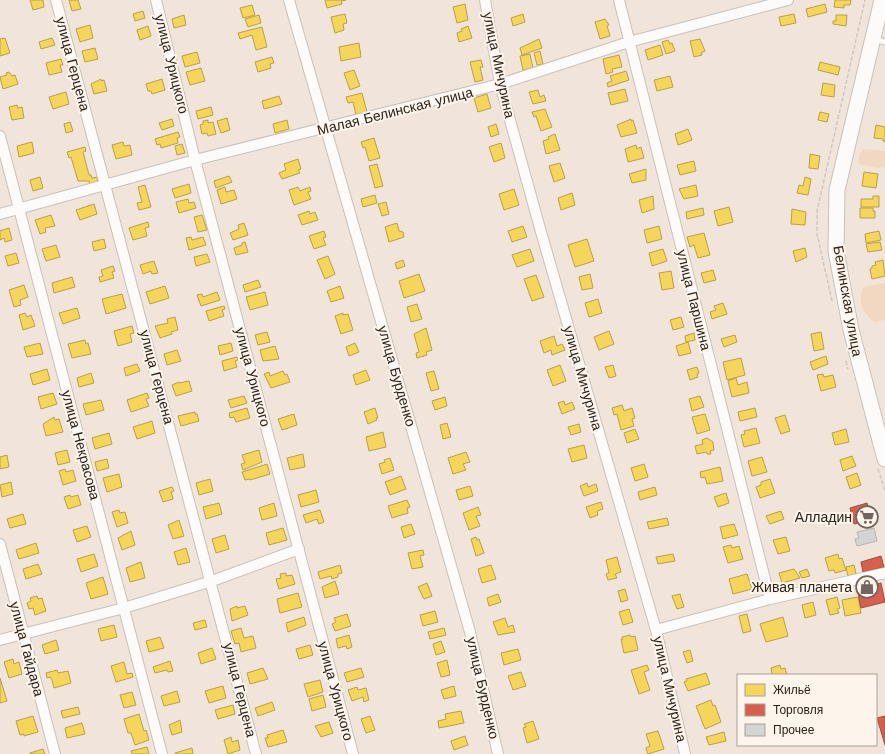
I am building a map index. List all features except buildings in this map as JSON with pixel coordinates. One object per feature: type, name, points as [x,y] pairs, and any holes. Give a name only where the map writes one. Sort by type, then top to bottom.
[{"type":"main road","name":"Белинская улица","points":[[882,0],[879,40],[837,190],[836,250],[851,330],[885,459]]},
{"type":"street","name":"улица Герцена","points":[[56,0],[212,581],[256,754]]},
{"type":"street","name":"улица Урицкого","points":[[156,0],[195,160],[353,754]]},
{"type":"street","name":"улица Бурденко","points":[[290,0],[470,632],[498,754]]},
{"type":"street","name":"улица Мичурина","points":[[485,0],[500,84],[541,232],[656,630],[685,754]]},
{"type":"street","name":"улица Паршина","points":[[619,0],[770,599]]},
{"type":"street","name":"Малая Белинская улица","points":[[0,214],[195,160],[326,129],[500,84],[629,42],[788,0]]},
{"type":"street","name":"улица Некрасова","points":[[0,136],[162,754]]},
{"type":"street","name":"улица Гайдара","points":[[0,544],[56,754]]},
{"type":"street","points":[[0,640],[124,608],[212,581],[299,549]]},
{"type":"street","points":[[656,630],[770,599],[885,573]]},
{"type":"shaded area","points":[[863,149],[885,151],[885,166],[878,168],[859,164],[859,155]]},
{"type":"shaded area","points":[[885,283],[885,320],[874,322],[862,307],[861,298],[863,287]]},
{"type":"place","name":"Алладин","points":[[867,517]]},
{"type":"place","name":"Живая планета","points":[[867,587]]}]
